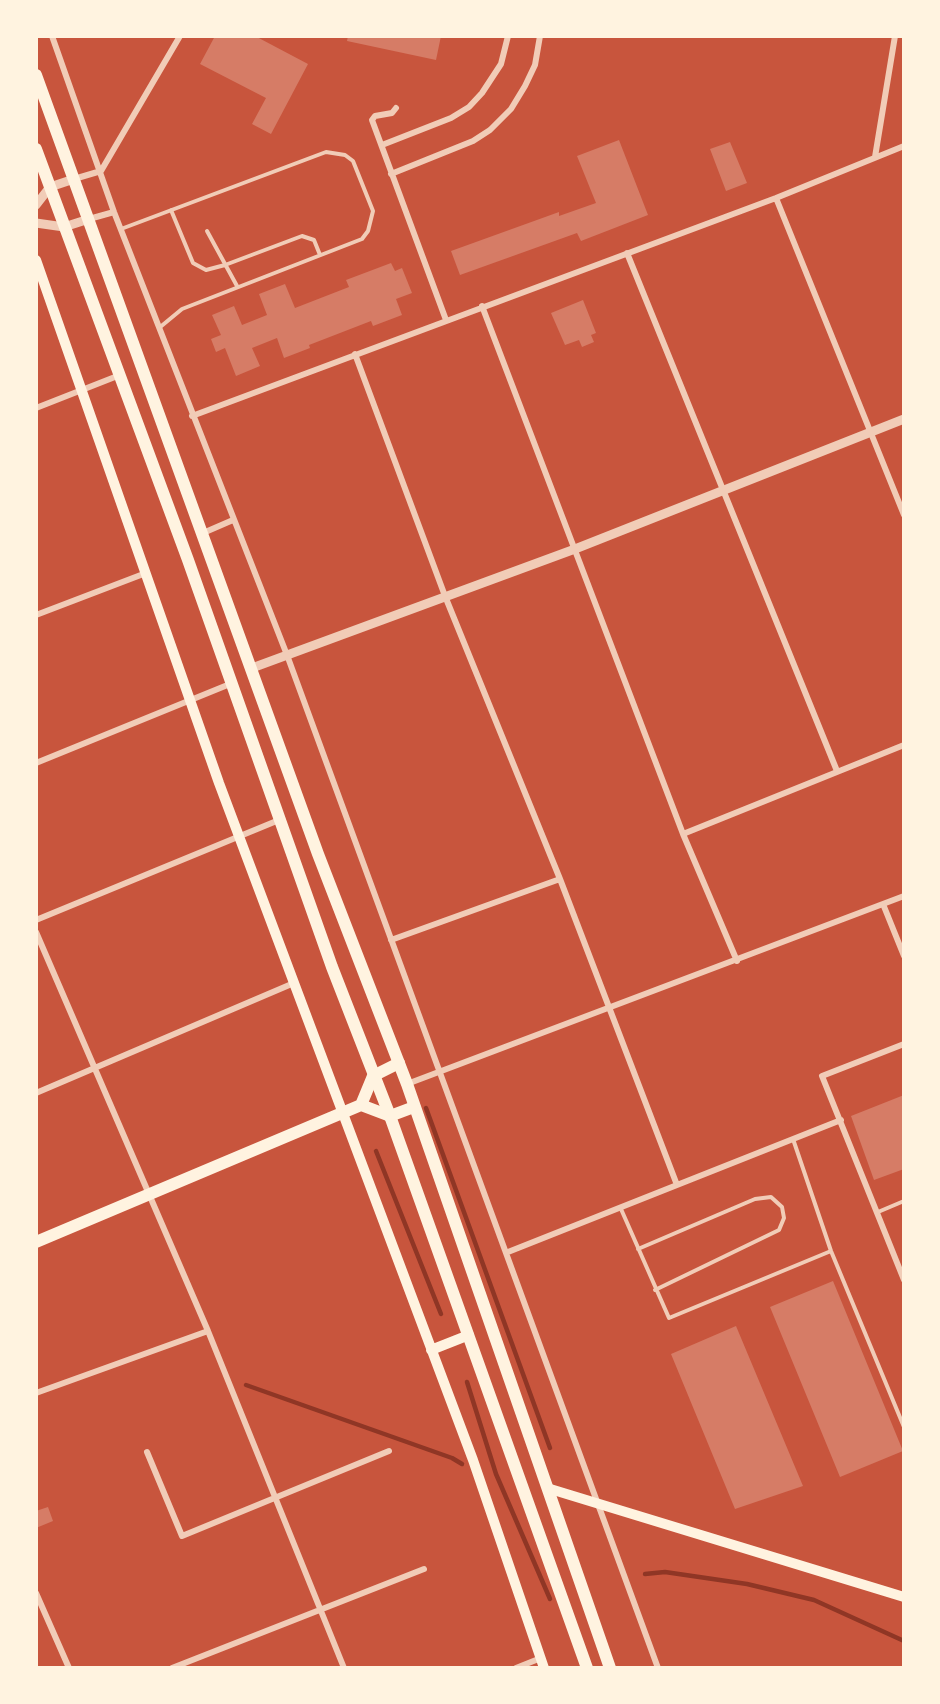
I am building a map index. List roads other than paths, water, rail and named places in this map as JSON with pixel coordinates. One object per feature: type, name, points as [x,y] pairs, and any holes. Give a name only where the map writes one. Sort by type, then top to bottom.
[{"type":"main road","points":[[36,75],[318,854],[399,1063],[610,1668]]},
{"type":"main road","points":[[36,149],[120,374],[279,820],[373,1076],[390,1116],[587,1668]]},
{"type":"main road","points":[[36,260],[238,835],[473,1460],[543,1663]]},
{"type":"main road","points":[[361,1105],[373,1076],[399,1063]]},
{"type":"main road","points":[[36,1242],[361,1105],[390,1116],[414,1107]]},
{"type":"main road","points":[[431,1350],[469,1335]]},
{"type":"main road","points":[[547,1488],[904,1597]]},
{"type":"street","points":[[52,36],[120,229],[287,655],[508,1252],[658,1668]]},
{"type":"street","points":[[36,205],[50,187],[100,171],[180,36]]},
{"type":"street","points":[[382,145],[451,118],[469,107],[482,93],[501,64],[508,36]]},
{"type":"street","points":[[391,174],[472,141],[490,130],[511,109],[525,86],[535,65],[540,36]]},
{"type":"street","points":[[875,157],[895,36]]},
{"type":"street","points":[[396,108],[392,113],[375,116],[372,120],[446,320]]},
{"type":"street","points":[[192,416],[776,198],[904,146]]},
{"type":"street","points":[[776,198],[904,515]]},
{"type":"street","points":[[36,223],[64,227],[114,212]]},
{"type":"street","points":[[627,253],[837,771]]},
{"type":"street","points":[[482,306],[683,834],[737,960]]},
{"type":"street","points":[[355,354],[445,596],[560,879],[677,1185]]},
{"type":"street","points":[[36,408],[120,374]]},
{"type":"street","points":[[252,668],[575,549],[904,419]]},
{"type":"street","points":[[203,532],[233,520]]},
{"type":"street","points":[[36,615],[146,573]]},
{"type":"street","points":[[36,763],[230,684]]},
{"type":"street","points":[[683,834],[904,745]]},
{"type":"street","points":[[36,920],[279,820]]},
{"type":"street","points":[[391,940],[560,879]]},
{"type":"street","points":[[406,1084],[904,896]]},
{"type":"street","points":[[883,904],[904,956]]},
{"type":"street","points":[[36,932],[208,1331],[344,1668]]},
{"type":"street","points":[[36,1093],[294,983]]},
{"type":"street","points":[[904,1044],[822,1076],[904,1280]]},
{"type":"street","points":[[508,1252],[841,1120]]},
{"type":"street","points":[[36,1393],[208,1331]]},
{"type":"street","points":[[147,1452],[182,1536],[389,1451]]},
{"type":"street","points":[[172,1668],[424,1569]]},
{"type":"street","points":[[36,1593],[69,1668]]},
{"type":"street","points":[[516,1668],[543,1663]]},
{"type":"lane","points":[[120,229],[326,152],[336,152],[353,161],[373,211],[362,239],[182,309],[159,329]]},
{"type":"lane","points":[[171,210],[193,263],[206,270],[225,266],[302,236],[314,240],[320,255]]},
{"type":"lane","points":[[207,231],[237,286]]},
{"type":"lane","points":[[793,1139],[831,1251],[904,1427]]},
{"type":"lane","points":[[638,1249],[755,1198],[771,1197],[782,1207],[784,1218],[779,1230],[655,1290]]},
{"type":"lane","points":[[878,1212],[904,1202]]},
{"type":"lane","points":[[621,1209],[666,1315],[671,1318],[831,1251]]},
{"type":"waterway","points":[[426,1108],[550,1448]]},
{"type":"waterway","points":[[376,1151],[441,1314]]},
{"type":"waterway","points":[[467,1382],[496,1474],[550,1599]]},
{"type":"waterway","points":[[246,1385],[452,1458],[462,1464]]},
{"type":"waterway","points":[[645,1574],[665,1572],[747,1584],[814,1600],[904,1641]]}]
